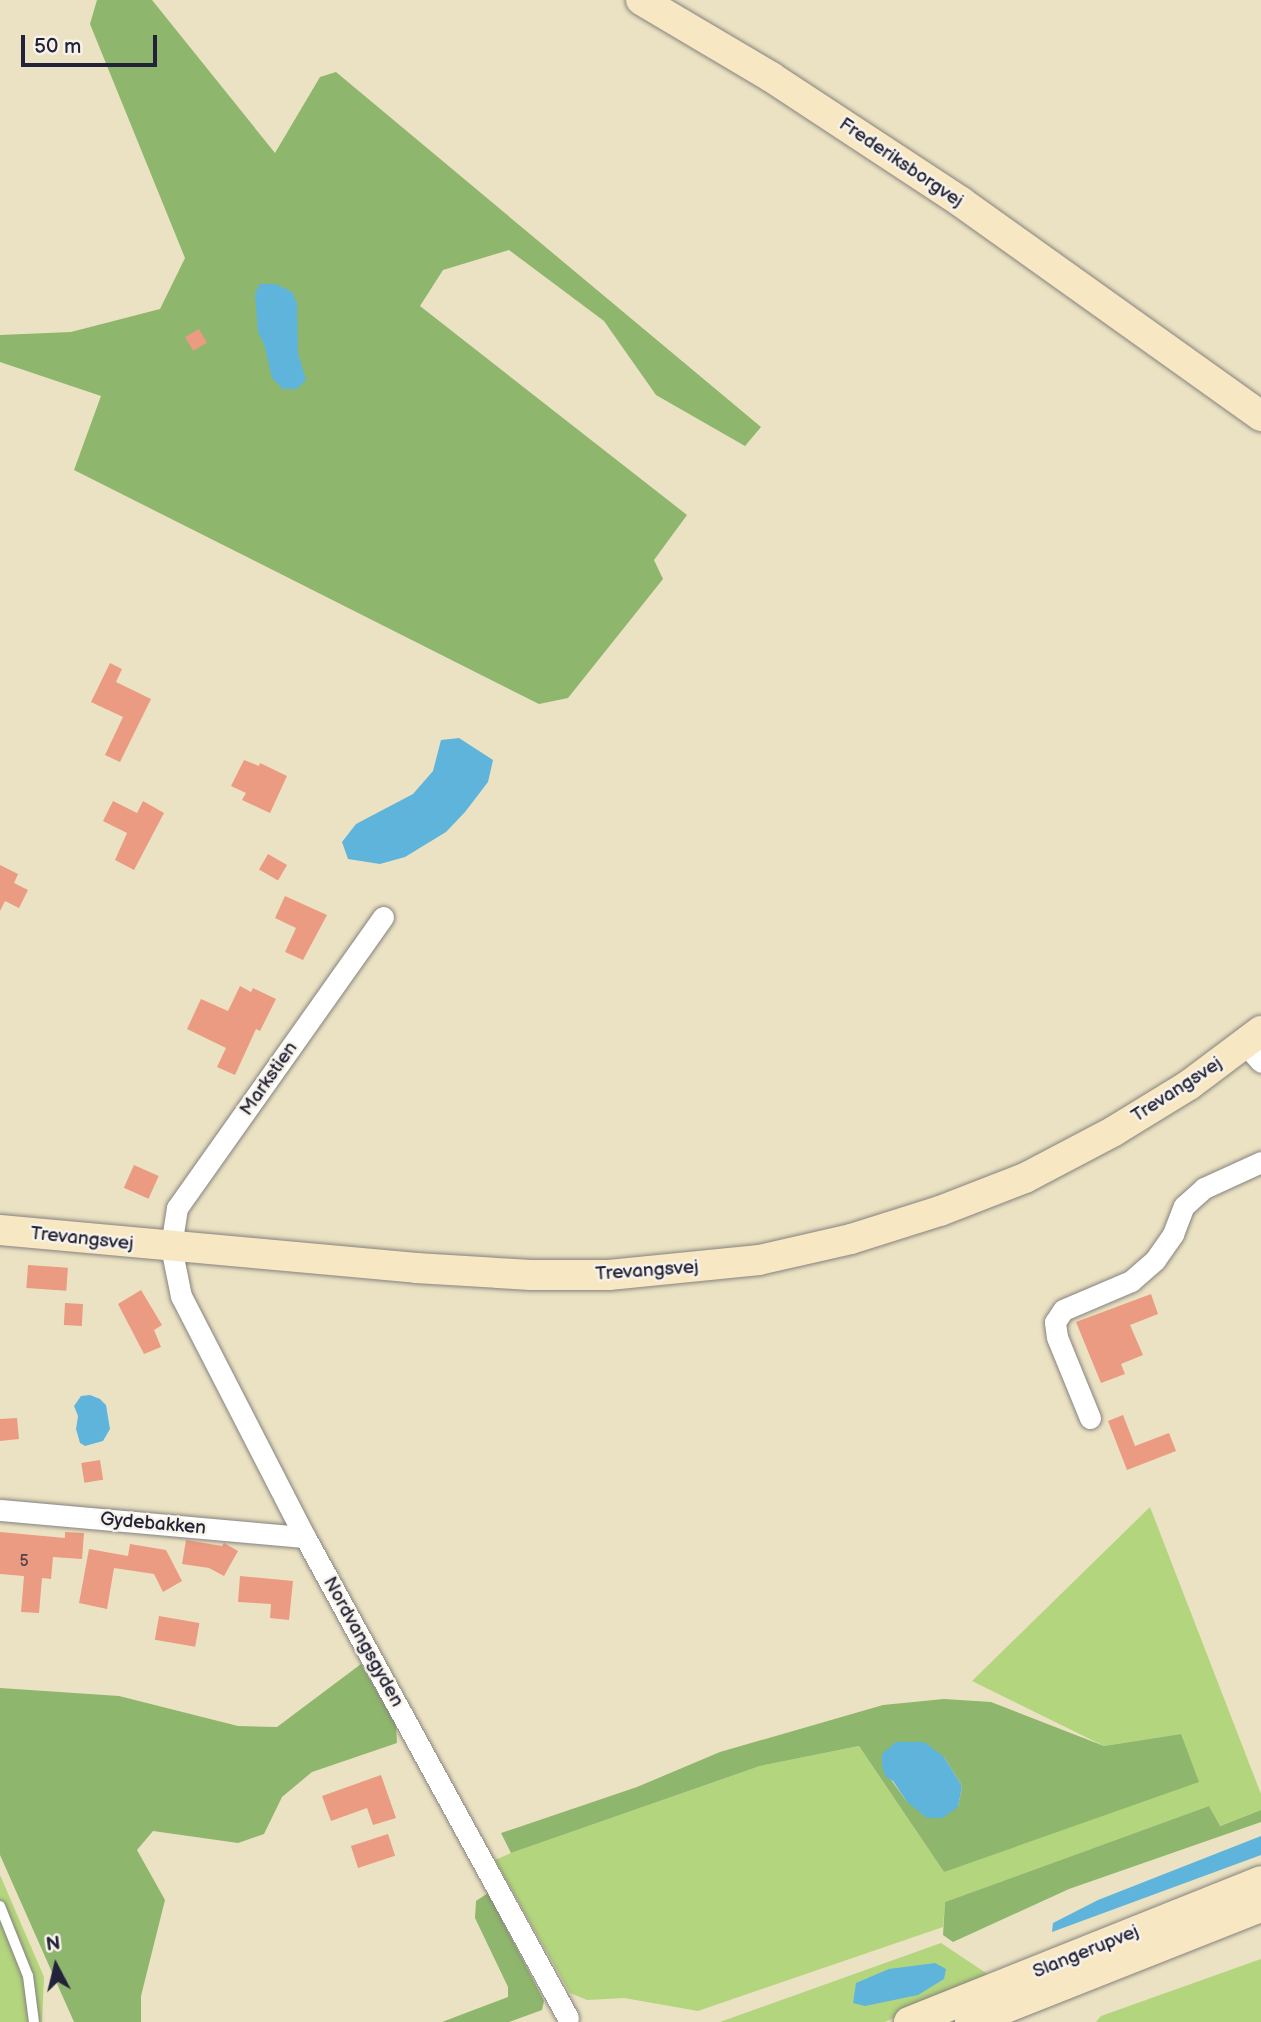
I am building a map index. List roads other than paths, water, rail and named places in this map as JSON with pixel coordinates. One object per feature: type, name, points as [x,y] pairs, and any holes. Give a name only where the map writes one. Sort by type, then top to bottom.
[{"type":"street","name":"Frederiksborgvej","points":[[641,0],[771,77],[961,202],[1261,416]]},
{"type":"street","name":"Frederiksborgvej","points":[[1153,340],[1261,432]]},
{"type":"street","name":"Markstien","points":[[171,1247],[177,1208],[383,917]]},
{"type":"street","name":"Trevangsvej","points":[[0,1230],[171,1247],[531,1275],[609,1275],[759,1260],[851,1239],[940,1211],[1025,1178],[1114,1131],[1256,1046]]},
{"type":"street","points":[[1090,1418],[1057,1337],[1055,1322],[1063,1310],[1131,1281],[1155,1260],[1173,1234],[1184,1206],[1204,1188],[1261,1162]]},
{"type":"street","name":"Nordvangsgyden","points":[[171,1247],[181,1296],[562,2020]]},
{"type":"street","name":"Gydebakken","points":[[0,1510],[306,1537]]},
{"type":"street","name":"Slangerupvej","points":[[909,2022],[1261,1881]]},
{"type":"street","name":"Slangerupvej","points":[[970,2022],[1261,1908]]},
{"type":"lane","points":[[0,1906],[28,1976],[29,2020]]},
{"type":"water","points":[[260,284],[276,284],[292,292],[297,303],[298,353],[306,380],[297,389],[283,389],[272,378],[264,344],[258,332],[255,294]]},
{"type":"water","points":[[459,738],[493,760],[488,782],[465,812],[446,832],[405,857],[380,864],[348,859],[342,842],[356,824],[413,794],[433,771],[441,740]]},
{"type":"water","points":[[90,1395],[106,1405],[110,1429],[103,1441],[85,1446],[80,1443],[76,1429],[78,1416],[74,1406],[81,1396]]},
{"type":"water","points":[[896,1742],[924,1742],[944,1757],[962,1786],[958,1807],[942,1818],[927,1818],[907,1802],[893,1781],[886,1777],[882,1767],[882,1754]]},
{"type":"water","points":[[1261,1836],[1261,1855],[1052,1932],[1053,1923],[1098,1900]]},
{"type":"water","points":[[935,1963],[946,1969],[944,1979],[918,1995],[865,2006],[853,2003],[856,1983],[889,1969]]}]
